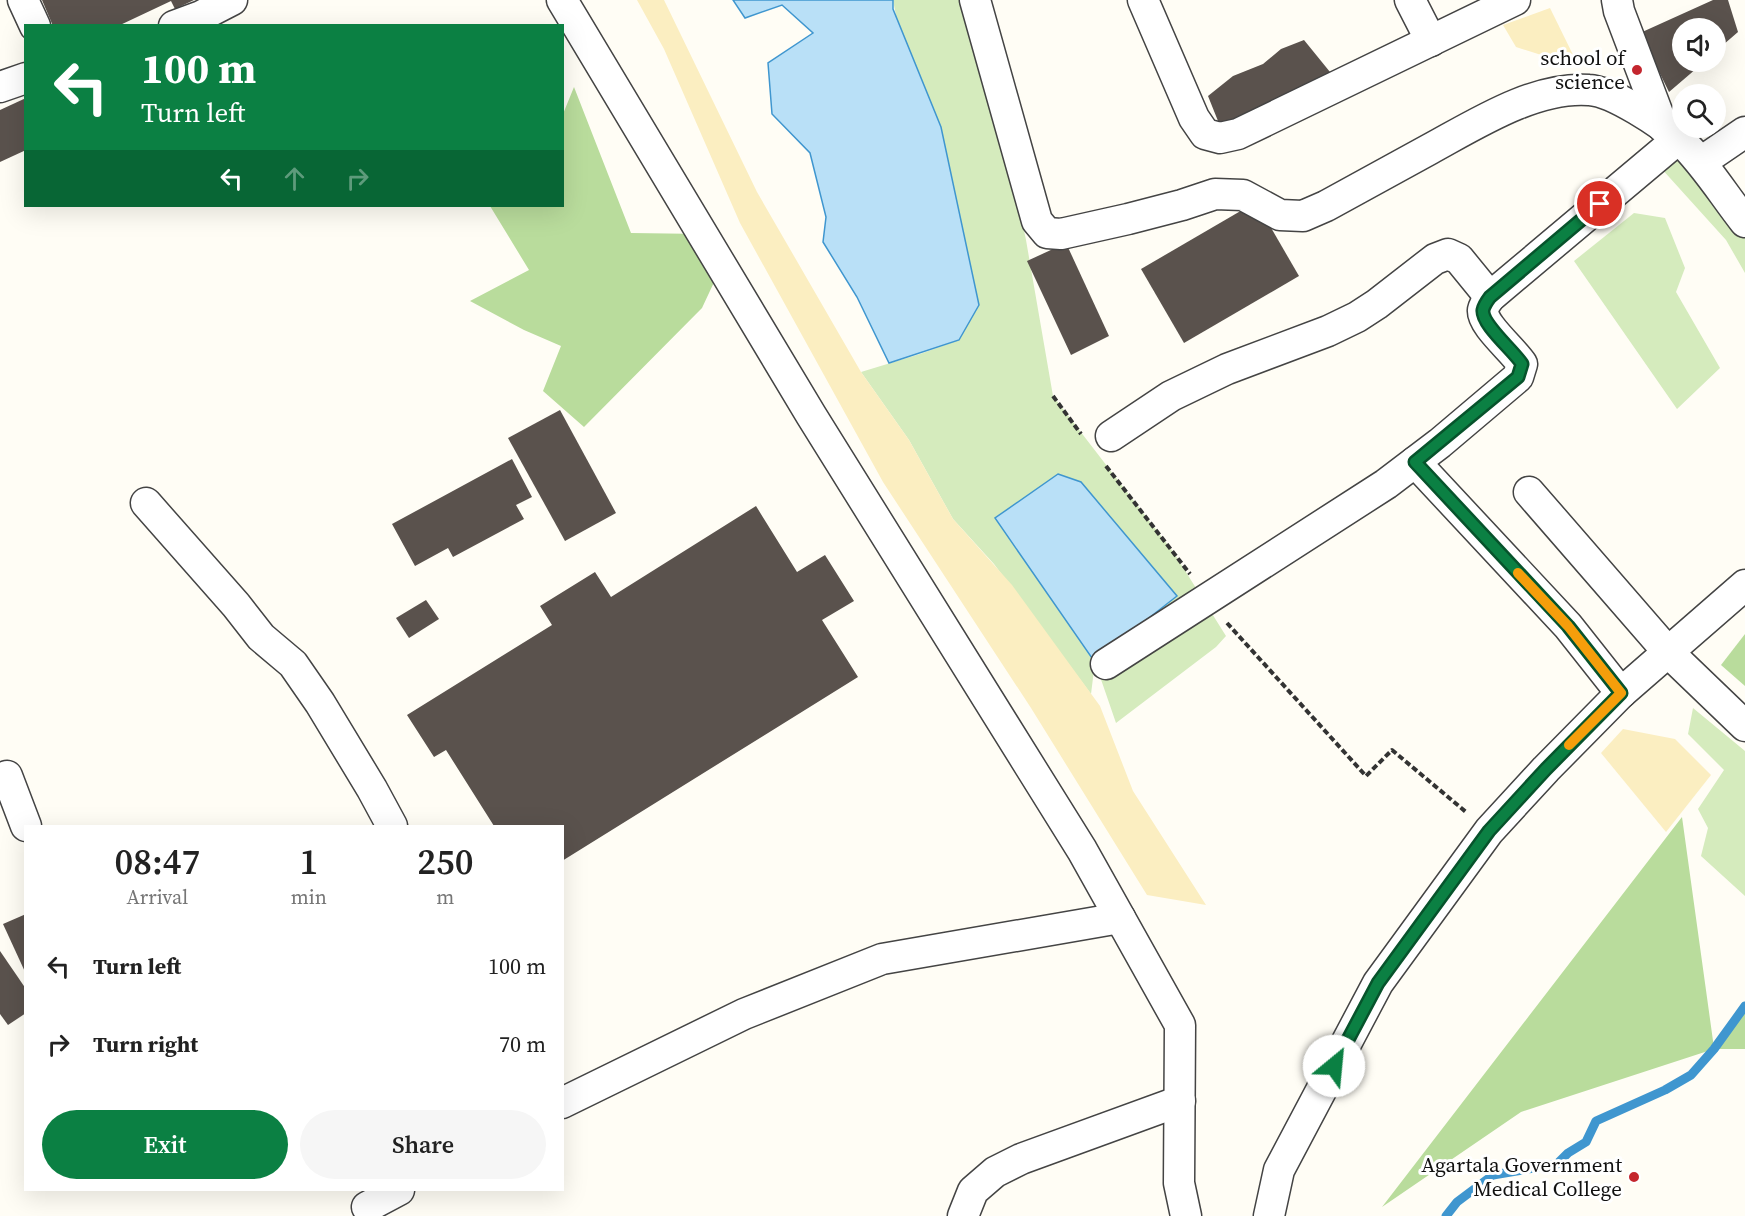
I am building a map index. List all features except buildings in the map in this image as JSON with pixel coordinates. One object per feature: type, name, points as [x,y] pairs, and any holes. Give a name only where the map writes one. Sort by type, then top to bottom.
[{"type":"street","points":[[23,0],[34,24]]},
{"type":"street","points":[[179,24],[232,0]]},
{"type":"street","points":[[562,0],[811,415],[1082,850],[1180,1025],[1179,1183],[1186,1216]]},
{"type":"street","points":[[975,0],[1037,222],[1047,233],[1061,234],[1128,219],[1215,194],[1243,195],[1281,215],[1303,216],[1326,206],[1500,111],[1548,94],[1571,90],[1592,90],[1631,105],[1671,133],[1701,162],[1745,222]]},
{"type":"street","points":[[1143,0],[1194,118],[1205,135],[1220,138],[1238,134],[1515,0]]},
{"type":"street","points":[[1410,0],[1431,40]]},
{"type":"street","points":[[1612,4],[1671,133]]},
{"type":"street","points":[[0,87],[24,79]]},
{"type":"street","points":[[1701,162],[1745,132]]},
{"type":"street","points":[[1106,664],[1386,484],[1518,377],[1522,364],[1516,354],[1483,318],[1483,308],[1490,297],[1671,133]]},
{"type":"street","points":[[1100,445],[1171,396],[1251,358],[1328,331],[1358,317],[1442,256],[1448,254],[1459,259],[1490,297]]},
{"type":"street","points":[[1415,462],[1568,626],[1621,693]]},
{"type":"street","points":[[1529,492],[1668,652],[1745,726]]},
{"type":"street","points":[[146,503],[236,604],[261,637],[293,664],[320,703],[391,825]]},
{"type":"street","points":[[1269,1216],[1279,1170],[1378,983],[1489,831],[1621,693],[1745,585]]},
{"type":"street","points":[[7,776],[26,825]]},
{"type":"street","points":[[564,1102],[744,1014],[882,959],[1120,918]]},
{"type":"street","points":[[963,1216],[973,1191],[995,1172],[1021,1159],[1180,1101]]},
{"type":"street","points":[[367,1207],[397,1191]]},
{"type":"path","points":[[1053,396],[1100,445],[1208,598],[1237,635],[1366,776],[1392,750],[1489,831]]},
{"type":"green space","points":[[893,0],[962,0],[994,87],[1026,240],[1053,396],[1174,553],[1226,636],[1216,647],[1116,723],[1095,662],[1091,694],[994,564],[953,519],[909,440],[861,372],[959,340]],"holes":[[[1058,474],[1094,660],[1045,589]]]},
{"type":"green space","points":[[574,87],[631,233],[704,234],[716,278],[702,308],[584,427],[543,391],[561,346],[524,330],[470,301],[529,270],[491,207],[564,207],[564,112]]},
{"type":"green space","points":[[1667,145],[1745,234],[1745,273],[1726,240],[1651,157]]},
{"type":"green space","points":[[1634,213],[1665,218],[1685,268],[1676,292],[1720,368],[1677,409],[1574,261]]},
{"type":"green space","points":[[1745,634],[1745,686],[1721,665]]},
{"type":"green space","points":[[1693,708],[1745,751],[1745,896],[1701,856],[1708,828],[1698,809],[1724,770],[1688,734]]},
{"type":"green space","points":[[1682,817],[1714,1048],[1745,1008],[1745,1049],[1714,1049],[1521,1112],[1382,1207]]},
{"type":"sand","points":[[637,0],[664,0],[757,192],[861,372],[909,440],[953,519],[1012,585],[1100,706],[1133,791],[1206,905],[1147,895],[1031,708],[883,482],[740,223],[664,49]]},
{"type":"sand","points":[[1550,8],[1579,67],[1516,47],[1503,25]]},
{"type":"sand","points":[[1623,729],[1675,739],[1711,775],[1666,832],[1601,753]]},
{"type":"water","points":[[733,0],[893,0],[893,9],[941,127],[979,305],[959,340],[889,363],[857,297],[823,242],[826,217],[810,153],[772,114],[768,63],[813,33],[782,5],[745,18]]},
{"type":"water","points":[[1058,474],[1081,482],[1177,596],[1094,661],[995,518]]},
{"type":"waterway","points":[[1446,1216],[1457,1202],[1493,1175],[1557,1164],[1568,1153],[1586,1142],[1596,1121],[1665,1090],[1691,1075],[1714,1049],[1745,1006]]},
{"type":"slow traffic","points":[[1518,573],[1568,626],[1621,693],[1569,745]]},
{"type":"place","name":"school of science","points":[[1637,70]]},
{"type":"place","name":"Agartala Government Medical College","points":[[1634,1177]]},
{"type":"route","points":[[1334,1066],[1378,983],[1489,831],[1621,693],[1568,626],[1415,462],[1518,377],[1522,364],[1516,354],[1483,318],[1483,308],[1490,297],[1600,204]]}]
